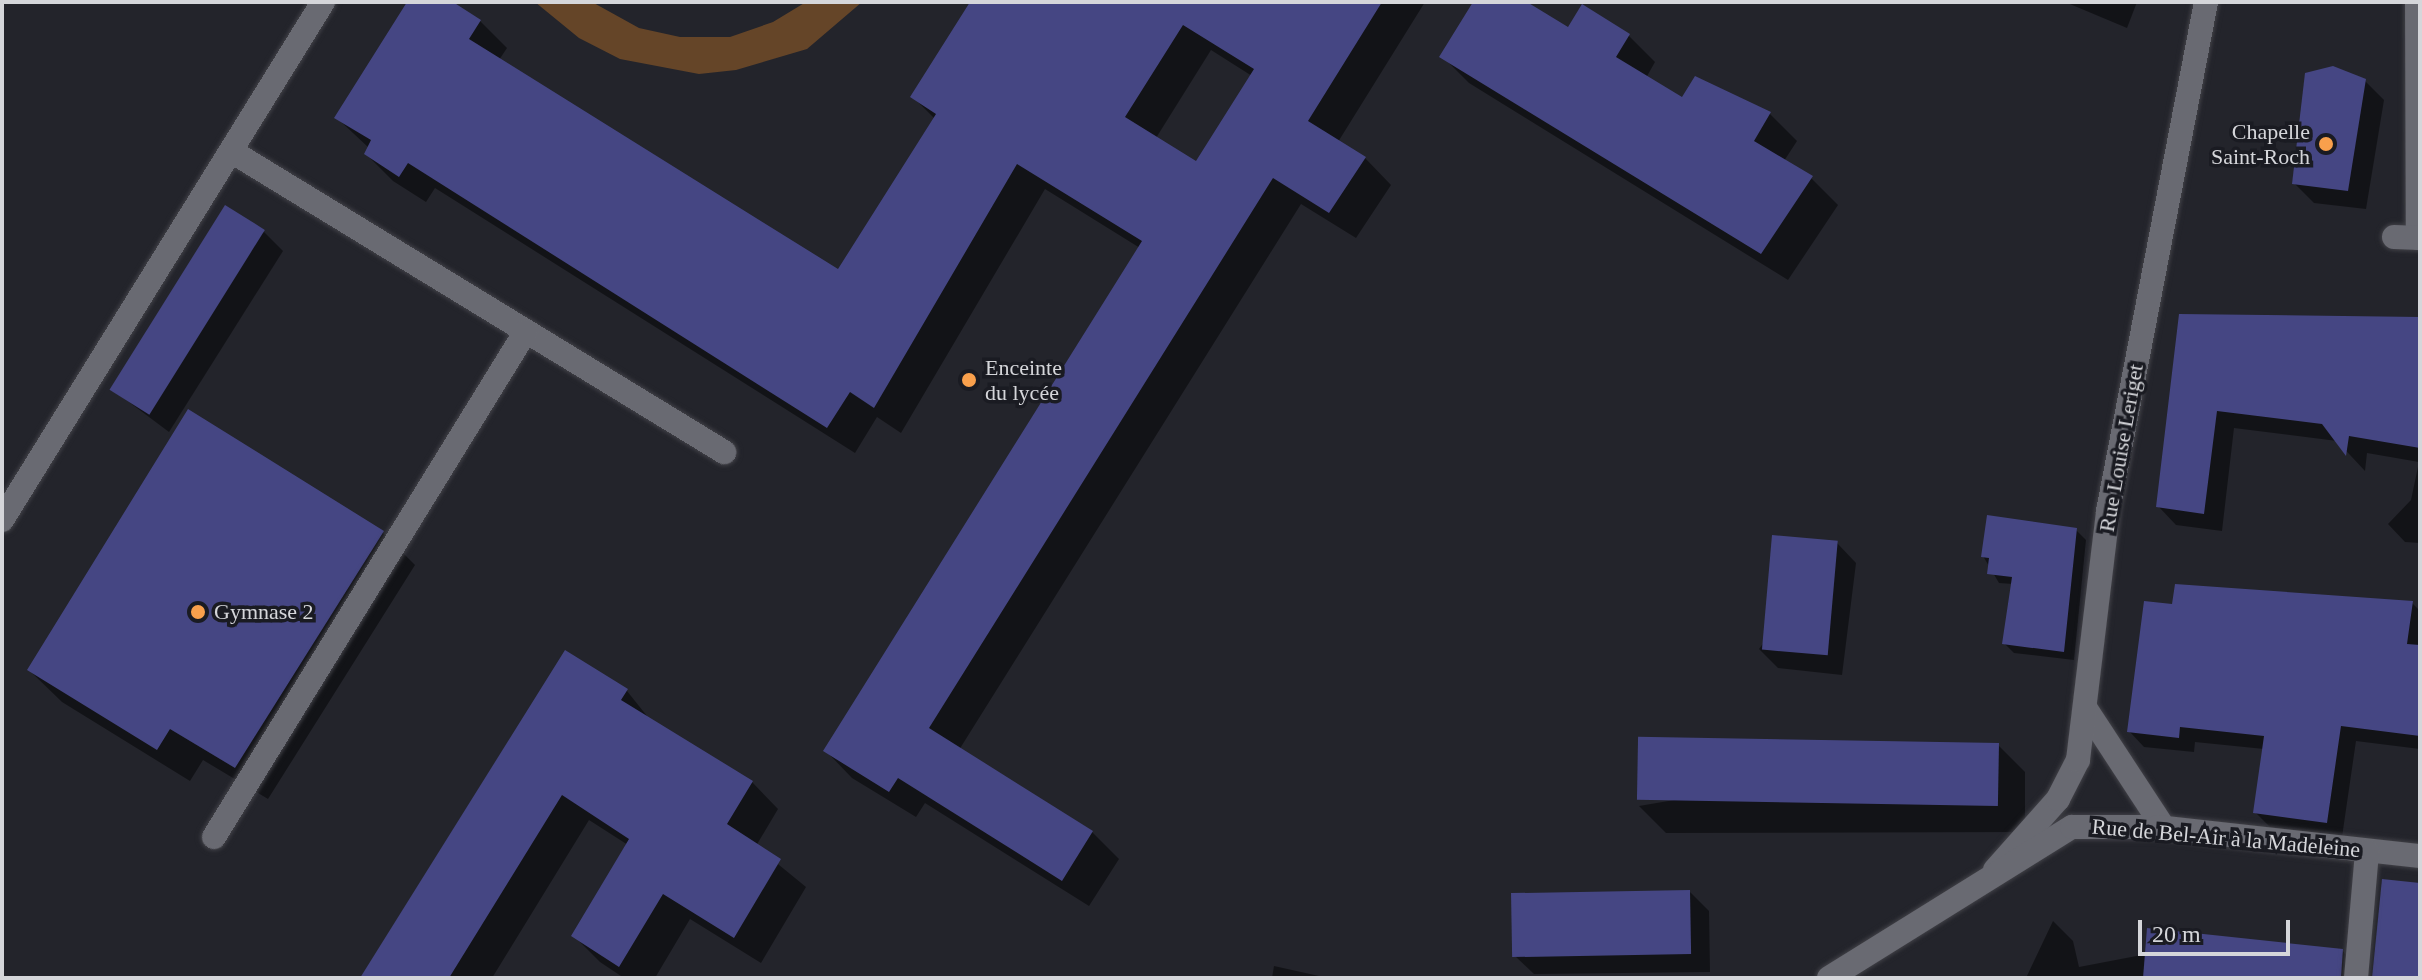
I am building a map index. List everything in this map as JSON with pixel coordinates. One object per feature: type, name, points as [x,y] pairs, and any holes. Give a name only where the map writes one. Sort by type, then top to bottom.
[{"type":"street","points":[[2,520],[323,2]]},
{"type":"street","name":"Rue Louise Leriget","points":[[1995,870],[2058,799],[2078,760],[2108,511],[2206,2]]},
{"type":"street","points":[[2411,237],[2417,2]]},
{"type":"street","points":[[231,151],[724,452]]},
{"type":"street","points":[[214,837],[526,331]]},
{"type":"street","points":[[2086,709],[2164,828]]},
{"type":"street","name":"Rue de Bel-Air à la Madeleine","points":[[1995,870],[2072,827],[2164,828],[2420,856]]},
{"type":"street","points":[[2356,978],[2367,851]]},
{"type":"street","points":[[1829,978],[1853,967],[1995,870]]},
{"type":"shaded area","points":[[535,2],[592,2],[639,28],[680,37],[730,37],[773,22],[806,2],[862,2],[807,49],[736,70],[699,74],[620,59],[579,38]]},
{"type":"building","points":[[407,2],[453,2],[481,20],[469,39],[838,269],[936,114],[910,97],[970,2],[1382,2],[1308,121],[1366,157],[1329,213],[1273,178],[929,728],[1093,831],[1062,881],[898,778],[889,792],[823,751],[1142,241],[1017,164],[874,408],[850,392],[827,428],[408,163],[399,177],[364,154],[371,140],[334,118]],"holes":[[[1183,25],[1254,69],[1196,161],[1125,117]]]},
{"type":"building","points":[[1473,2],[1527,2],[1568,27],[1582,4],[1630,34],[1616,57],[1682,97],[1695,76],[1771,112],[1754,141],[1813,176],[1761,254],[1439,57]]},
{"type":"building","name":"Chapelle Saint-Roch","points":[[2333,66],[2366,79],[2348,191],[2292,184],[2305,73]]},
{"type":"building","points":[[225,205],[265,230],[149,415],[109,390]]},
{"type":"building","points":[[2179,314],[2420,317],[2420,448],[2349,436],[2346,456],[2322,424],[2217,411],[2204,514],[2156,507]]},
{"type":"building","name":"Gymnase 2","points":[[188,409],[384,531],[235,768],[170,729],[157,750],[27,670]]},
{"type":"building","points":[[1987,515],[2077,528],[2064,652],[2002,644],[2012,577],[1987,574],[1989,558],[1981,557]]},
{"type":"building","points":[[1772,535],[1838,541],[1828,655],[1762,650]]},
{"type":"building","points":[[2175,584],[2413,601],[2407,644],[2420,645],[2420,736],[2341,726],[2327,823],[2253,813],[2264,736],[2180,727],[2179,738],[2127,732],[2144,601],[2172,604]]},
{"type":"building","points":[[565,650],[628,689],[621,700],[753,781],[727,824],[781,859],[734,938],[663,894],[619,967],[571,936],[629,839],[562,795],[449,978],[360,978]]},
{"type":"building","points":[[1638,737],[1999,743],[1998,806],[1637,800]]},
{"type":"building","points":[[2382,879],[2420,883],[2420,978],[2372,978]]},
{"type":"building","points":[[1690,890],[1691,954],[1512,957],[1511,893]]},
{"type":"building","points":[[2147,928],[2343,949],[2341,978],[2143,978]]},
{"type":"place","name":"Chapelle Saint-Roch","points":[[2326,144]]},
{"type":"place","name":"Enceinte du lycée","points":[[969,380]]},
{"type":"place","name":"Gymnase 2","points":[[198,612]]}]
